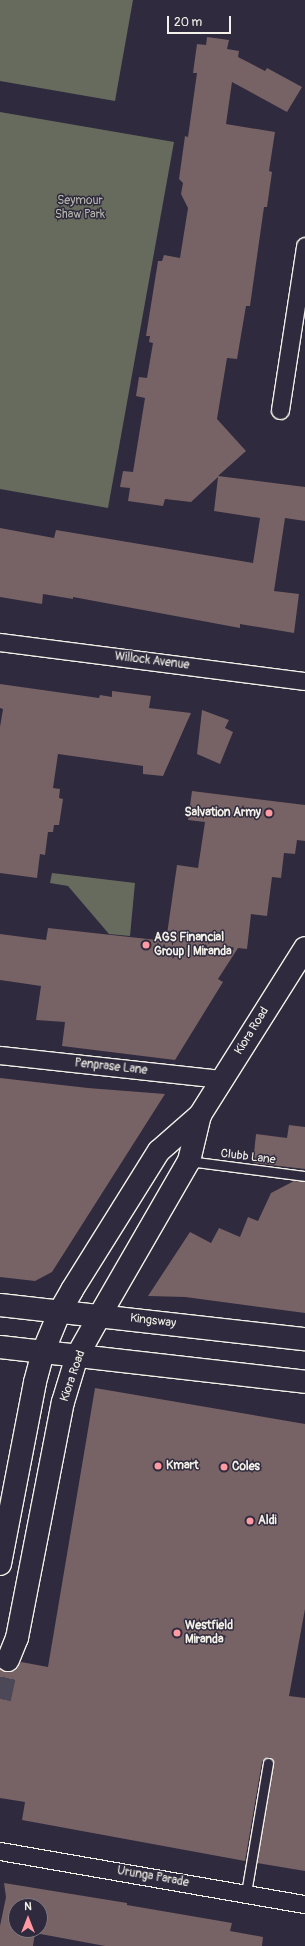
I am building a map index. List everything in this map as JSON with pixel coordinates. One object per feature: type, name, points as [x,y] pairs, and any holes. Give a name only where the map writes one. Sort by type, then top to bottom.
[{"type":"main road","name":"Kiora Road","points":[[1,1552],[42,1352],[60,1311],[159,1151],[200,1115],[305,948]]},
{"type":"main road","name":"Kiora Road","points":[[8,1660],[17,1638],[63,1402],[77,1356],[189,1161],[200,1115]]},
{"type":"main road","name":"Kingsway","points":[[0,1304],[305,1339]]},
{"type":"main road","points":[[0,1347],[305,1382]]},
{"type":"street","points":[[280,410],[305,246]]},
{"type":"street","name":"Willock Avenue","points":[[0,642],[305,681]]},
{"type":"street","name":"Penprase Lane","points":[[0,1055],[222,1079]]},
{"type":"street","name":"Urunga Parade","points":[[0,1851],[305,1904]]},
{"type":"lane","name":"Clubb Lane","points":[[189,1161],[305,1176]]},
{"type":"lane","points":[[246,1893],[268,1762]]},
{"type":"green space","points":[[0,0],[133,0],[115,101],[0,81]]},
{"type":"green space","name":"Seymour Shaw Park","points":[[0,112],[174,142],[108,508],[0,489]]},
{"type":"green space","points":[[52,873],[135,883],[130,936],[109,934],[68,886],[50,883]]},
{"type":"building","points":[[207,37],[229,40],[227,49],[239,51],[238,57],[265,71],[267,68],[302,87],[287,112],[232,82],[226,124],[275,132],[269,171],[272,172],[267,207],[264,207],[250,306],[246,306],[237,359],[227,358],[217,419],[246,451],[218,476],[305,487],[305,521],[285,518],[274,591],[299,594],[294,633],[240,624],[240,628],[73,597],[73,599],[43,594],[42,604],[0,597],[0,528],[54,538],[56,530],[253,563],[260,518],[214,511],[218,477],[191,502],[165,499],[163,506],[128,501],[130,488],[120,487],[123,471],[133,472],[145,398],[136,396],[139,377],[147,378],[153,343],[149,342],[150,336],[146,336],[158,261],[162,261],[164,255],[180,258],[188,208],[181,194],[183,183],[179,179],[185,136],[188,137],[197,73],[193,73],[197,44],[206,45]]},
{"type":"building","points":[[0,684],[99,698],[100,695],[112,697],[112,691],[151,696],[149,708],[191,713],[163,776],[143,774],[143,766],[58,754],[53,788],[60,789],[59,798],[63,799],[59,825],[54,825],[53,832],[48,832],[45,855],[40,854],[37,878],[0,873],[0,727],[3,709],[0,708]]},
{"type":"building","points":[[202,710],[229,720],[225,728],[233,732],[220,764],[197,754]]},
{"type":"building","name":"AGS Financial Group | Miranda","points":[[192,791],[305,805],[305,841],[297,840],[295,854],[284,853],[281,878],[272,877],[267,916],[251,914],[247,949],[238,948],[218,979],[223,982],[175,1060],[62,1046],[65,1022],[36,1020],[41,986],[0,980],[0,934],[46,940],[48,928],[166,941],[177,865],[198,868],[205,822],[188,820]]},
{"type":"building","points":[[0,1078],[88,1088],[165,1094],[52,1272],[35,1281],[0,1277]]},
{"type":"building","points":[[289,1125],[305,1127],[305,1169],[253,1163],[256,1134],[287,1138]]},
{"type":"building","points":[[294,1181],[305,1182],[305,1313],[185,1297],[148,1296],[190,1232],[211,1243],[219,1228],[240,1237],[248,1217],[258,1221],[271,1193]]},
{"type":"building","name":"Westfield Miranda","points":[[95,1388],[305,1424],[305,1609],[289,1696],[305,1698],[305,1871],[257,1863],[274,1764],[269,1757],[262,1762],[245,1861],[22,1820],[25,1802],[0,1798],[0,1669],[10,1672],[16,1670],[21,1662],[48,1667]]},
{"type":"building","points":[[4,1883],[127,1903],[127,1905],[232,1923],[230,1931],[263,1937],[262,1946],[105,1946],[48,1935],[48,1898],[8,1898],[8,1938],[34,1938],[33,1946],[0,1946],[0,1926],[6,1897]]},
{"type":"tunnel","points":[[0,1699],[8,1660]]},
{"type":"place","name":"Salvation Army","points":[[269,813]]},
{"type":"place","name":"AGS Financial Group | Miranda","points":[[146,945]]},
{"type":"place","name":"Kmart","points":[[158,1466]]},
{"type":"place","name":"Coles","points":[[224,1467]]},
{"type":"place","name":"Aldi","points":[[250,1521]]},
{"type":"place","name":"Westfield Miranda","points":[[177,1633]]}]
